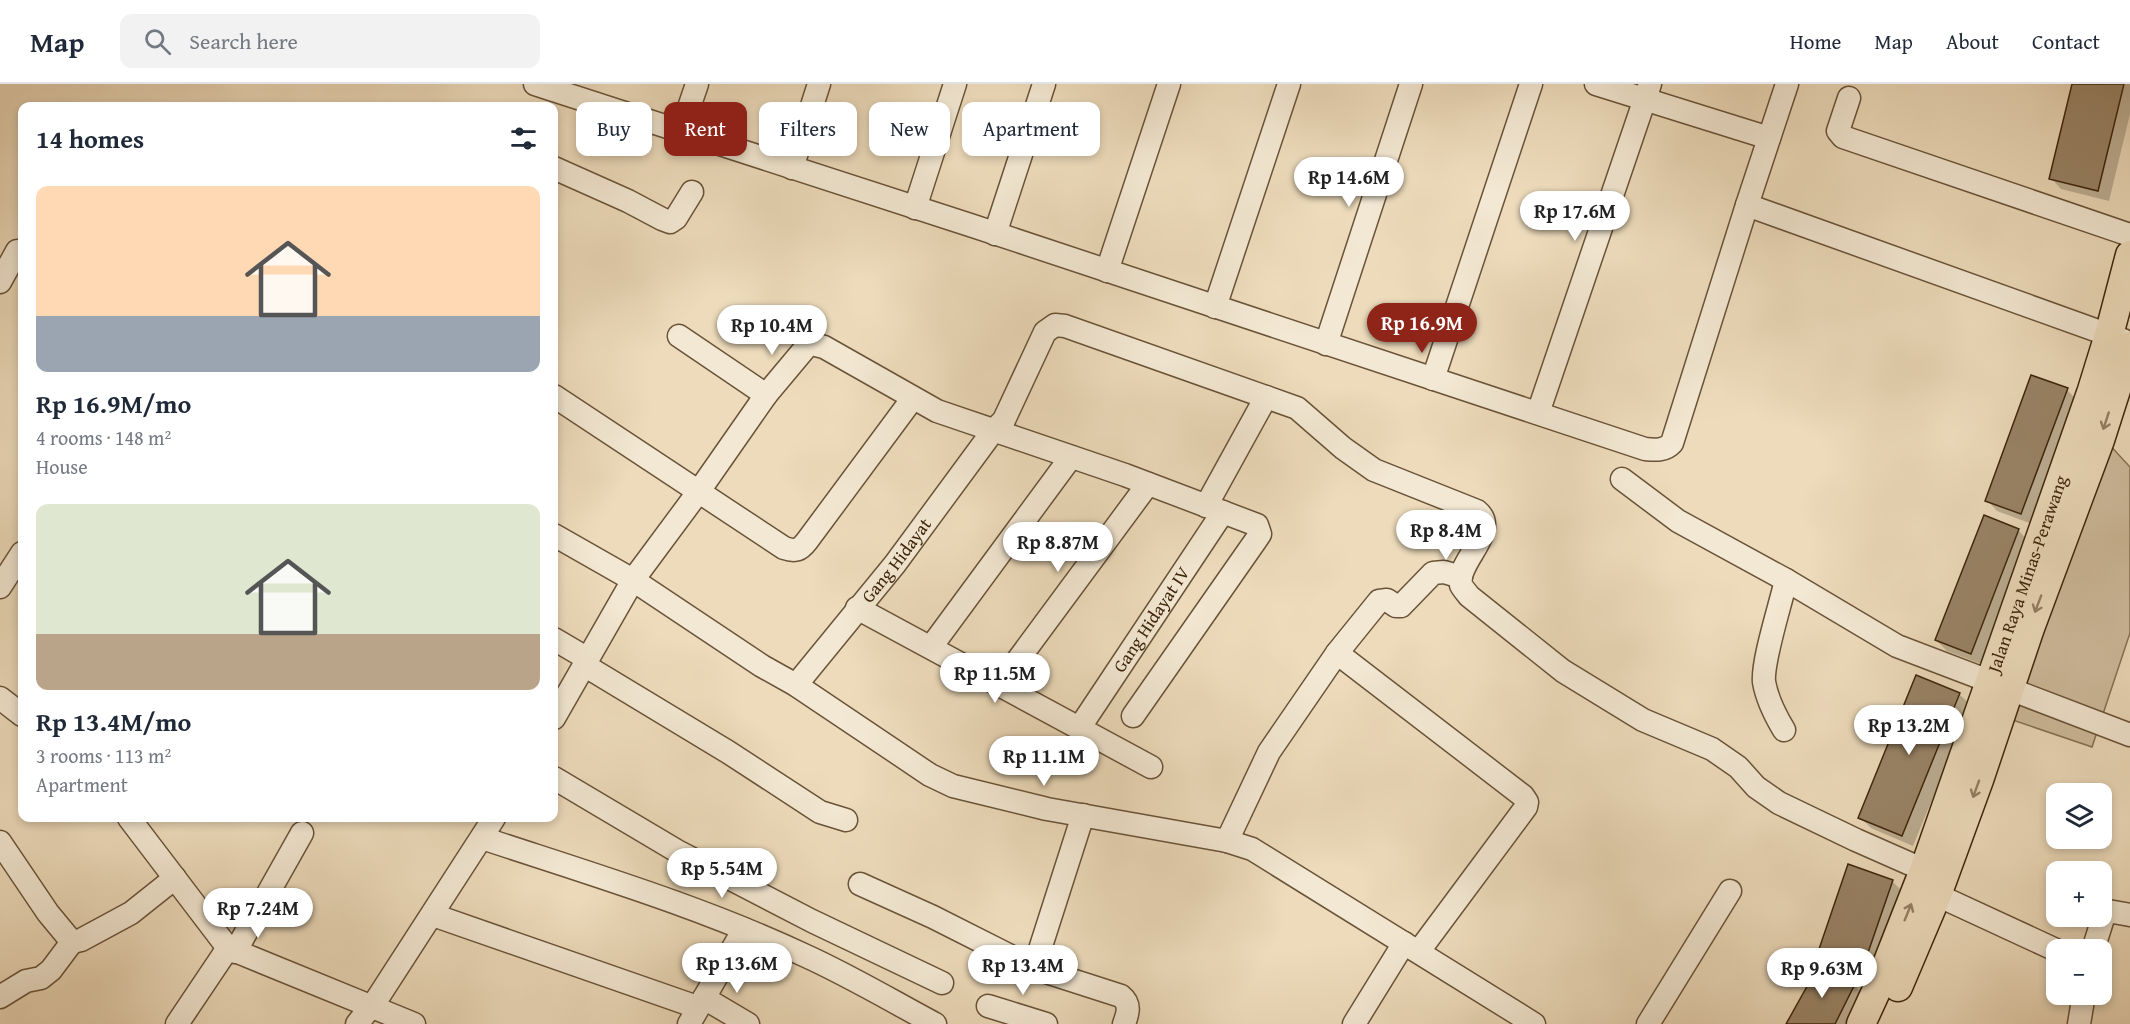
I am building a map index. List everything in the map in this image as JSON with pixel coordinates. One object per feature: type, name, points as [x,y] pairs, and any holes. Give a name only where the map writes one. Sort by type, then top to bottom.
[{"type":"main road","name":"Jalan Raya Minas-Perawang","points":[[1861,1024],[1999,685],[2123,341],[2130,255]]},
{"type":"main road","name":"Jalan Raya Minas-Perawang","points":[[1883,1024],[1938,895],[1979,780],[1999,685]]},
{"type":"street","points":[[535,84],[574,90],[664,124]]},
{"type":"street","points":[[691,102],[697,84]]},
{"type":"street","points":[[792,168],[819,84]]},
{"type":"street","points":[[915,208],[955,84]]},
{"type":"street","points":[[995,234],[1044,84]]},
{"type":"street","points":[[1107,271],[1169,84]]},
{"type":"street","points":[[1215,307],[1289,84]]},
{"type":"street","points":[[1326,344],[1411,84]]},
{"type":"street","points":[[1433,379],[1531,84]]},
{"type":"street","points":[[1596,84],[1647,91],[1769,138]]},
{"type":"street","points":[[747,153],[1656,451],[1672,443],[1787,84]]},
{"type":"street","points":[[1538,413],[1647,91]]},
{"type":"street","points":[[1849,98],[1838,130],[1843,137],[2130,235]]},
{"type":"street","points":[[558,170],[670,222],[676,218],[692,192]]},
{"type":"street","points":[[1747,205],[2123,341]]},
{"type":"street","points":[[0,282],[13,249]]},
{"type":"street","name":"Gang Hidayat","points":[[796,685],[895,564],[993,431],[1004,420],[1045,332],[1055,325],[1065,326],[1266,397]]},
{"type":"street","points":[[679,336],[766,395]]},
{"type":"street","points":[[558,711],[633,580],[766,395],[807,346],[812,344],[824,347],[937,411],[1148,484],[1255,524],[1259,528],[1260,534],[1132,716]]},
{"type":"street","points":[[1266,397],[1297,408],[1342,448],[1374,470],[1478,511],[1484,522],[1483,533],[1461,577],[1461,586],[1469,596],[1563,671],[1643,720],[1712,749],[1738,767],[1756,787],[1779,803],[1924,870]]},
{"type":"street","name":"Gang Hidayat IV","points":[[1080,727],[1214,509],[1266,397]]},
{"type":"street","points":[[558,399],[784,549],[793,551],[800,549],[913,398]]},
{"type":"street","points":[[931,647],[1071,457]]},
{"type":"street","points":[[1622,479],[1678,521],[1786,580],[1897,646],[2130,735]]},
{"type":"street","points":[[1002,685],[1012,668],[1148,484]]},
{"type":"street","points":[[558,538],[633,580],[930,775],[952,786],[1047,809],[1227,841],[1252,849],[1534,1024]]},
{"type":"street","points":[[0,587],[18,559]]},
{"type":"street","points":[[1227,841],[1269,752],[1337,653],[1382,599],[1400,606],[1433,573],[1444,572],[1461,577]]},
{"type":"street","points":[[1784,730],[1772,711],[1764,680],[1786,580]]},
{"type":"street","points":[[857,608],[1151,766]]},
{"type":"street","points":[[558,642],[820,812],[846,820]]},
{"type":"street","points":[[1337,653],[1523,796],[1527,802],[1526,807],[1411,947],[1354,1024]]},
{"type":"street","points":[[558,780],[677,851],[812,921],[942,983]]},
{"type":"street","points":[[1034,968],[1083,815]]},
{"type":"street","points":[[132,822],[232,950],[414,1024]]},
{"type":"street","points":[[357,1024],[372,1006],[433,915],[492,822]]},
{"type":"street","points":[[177,1024],[232,950],[302,833]]},
{"type":"street","points":[[482,838],[676,902],[744,929],[807,956],[904,1017],[935,1024]]},
{"type":"street","points":[[0,842],[48,913],[72,942]]},
{"type":"street","points":[[0,997],[26,981],[41,978],[51,970],[72,942],[89,936],[131,913],[175,878]]},
{"type":"street","points":[[860,884],[933,917],[1034,968],[1121,996],[1126,1000],[1128,1011],[1124,1024]]},
{"type":"street","points":[[1648,1024],[1730,891]]},
{"type":"street","points":[[1938,895],[2046,945]]},
{"type":"street","points":[[2097,939],[2103,915],[2108,911],[2130,915]]},
{"type":"street","points":[[433,915],[697,1010],[748,1024]]},
{"type":"street","points":[[697,1010],[744,929]]},
{"type":"street","points":[[2079,1024],[2082,1005]]},
{"type":"street","points":[[988,1006],[1046,1024]]},
{"type":"shaded area","points":[[2096,430],[2130,467],[2130,633],[2092,747],[1995,714]]},
{"type":"building","points":[[2072,84],[2124,84],[2098,191],[2049,179]]},
{"type":"building","points":[[2031,375],[2068,388],[2021,514],[1985,501]]},
{"type":"building","points":[[1984,515],[2019,529],[1971,654],[1935,640]]},
{"type":"building","points":[[1916,675],[1960,693],[1902,836],[1858,818]]},
{"type":"building","points":[[1848,864],[1893,880],[1862,970],[1817,955]]},
{"type":"building","points":[[1819,965],[1855,984],[1835,1024],[1786,1024]]}]
